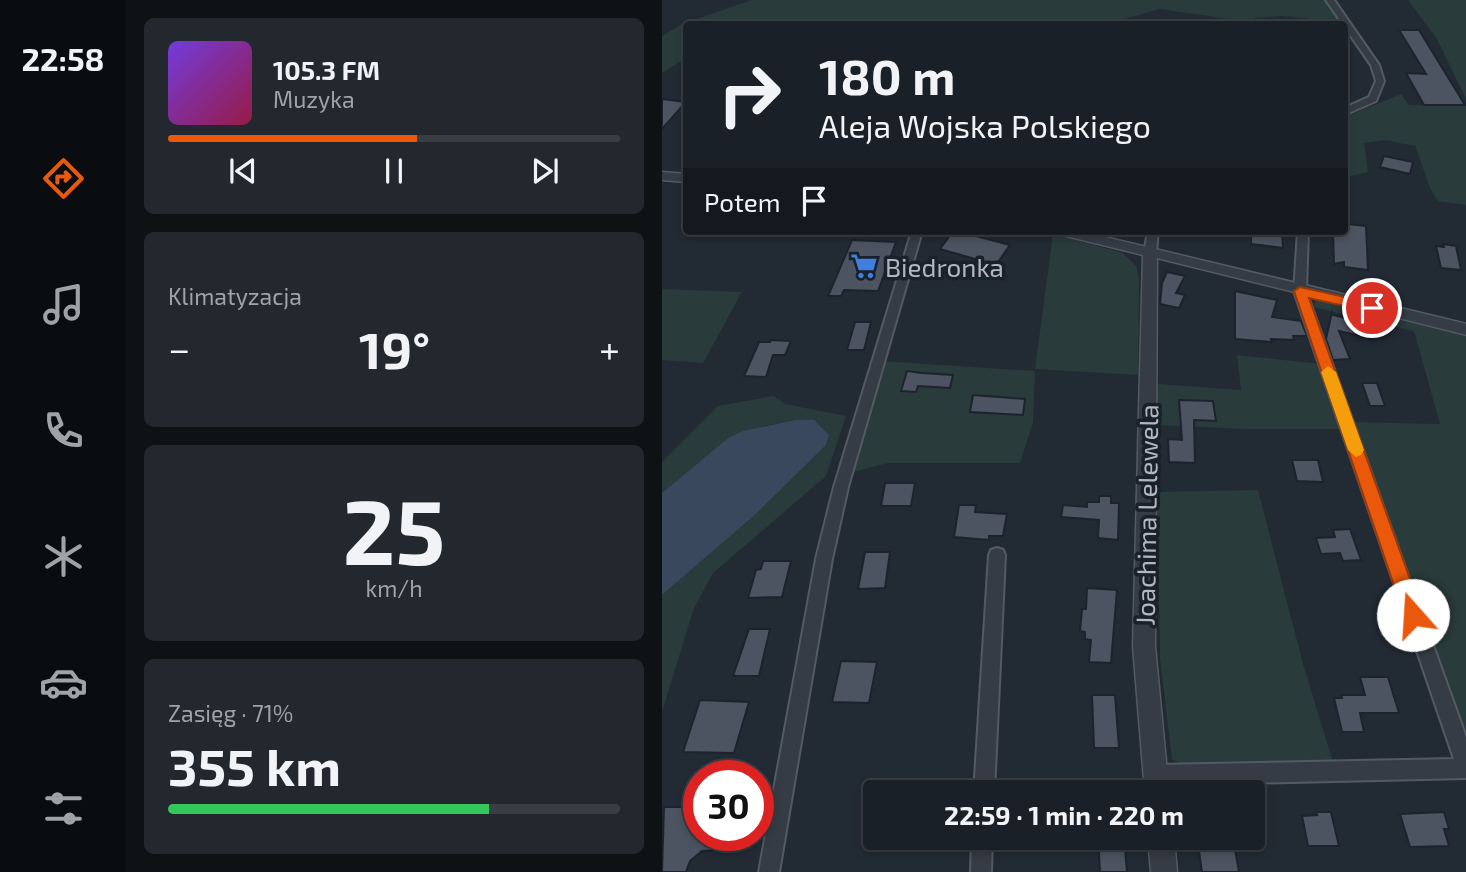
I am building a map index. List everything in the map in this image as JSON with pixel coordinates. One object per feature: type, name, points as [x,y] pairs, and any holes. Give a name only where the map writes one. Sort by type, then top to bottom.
[{"type":"street","points":[[1330,0],[1345,21]]},
{"type":"street","points":[[1348,26],[1375,65],[1380,80],[1373,99],[1348,111]]},
{"type":"street","points":[[662,176],[683,178]]},
{"type":"street","points":[[769,872],[824,559],[841,487],[916,235]]},
{"type":"street","points":[[1078,235],[1466,330]]},
{"type":"street","points":[[1150,254],[1152,235]]},
{"type":"street","points":[[1300,291],[1303,235]]},
{"type":"street","name":"Joachima Lelewela","points":[[1150,254],[1144,646],[1156,780]]},
{"type":"street","name":"Joachima Lelewela","points":[[1234,780],[1466,768],[1300,291]]},
{"type":"street","points":[[985,780],[997,555]]},
{"type":"street","points":[[981,872],[982,850]]},
{"type":"street","points":[[1162,850],[1164,872]]},
{"type":"shaded area","points":[[752,0],[1327,0],[1341,21],[1315,21],[1282,16],[1241,21],[1160,9],[1117,21],[691,21]]},
{"type":"shaded area","points":[[1408,0],[1466,0],[1466,99],[1437,39]]},
{"type":"shaded area","points":[[682,24],[683,60],[662,73],[662,36]]},
{"type":"shaded area","points":[[1401,94],[1409,105],[1466,106],[1466,205],[1438,201],[1430,188],[1415,146],[1385,140],[1364,143],[1368,172],[1348,176],[1348,116]]},
{"type":"shaded area","points":[[1053,235],[1123,253],[1136,266],[1139,279],[1138,375],[1035,369]]},
{"type":"shaded area","points":[[662,289],[742,292],[703,363],[662,360]]},
{"type":"shaded area","points":[[1316,298],[1466,335],[1466,739],[1351,422],[1440,424],[1414,331],[1313,307]]},
{"type":"shaded area","points":[[1237,355],[1322,364],[1343,429],[1244,429],[1157,425],[1158,384],[1241,390]]},
{"type":"shaded area","points":[[881,361],[1035,371],[1033,422],[1020,463],[888,463],[849,473]]},
{"type":"shaded area","points":[[774,396],[785,404],[846,416],[826,476],[713,573],[694,608],[662,712],[662,595],[756,514],[826,445],[829,435],[795,420],[764,426],[728,438],[662,493],[662,462],[718,406]]},
{"type":"shaded area","points":[[1258,490],[1303,664],[1333,762],[1182,765],[1172,759],[1160,658],[1157,492]]},
{"type":"water","points":[[795,420],[814,420],[829,435],[826,445],[756,514],[662,595],[662,493],[728,438],[743,431]]},
{"type":"building","points":[[1399,30],[1419,30],[1465,105],[1424,105],[1406,73],[1426,74]]},
{"type":"building","points":[[662,99],[683,102],[683,105],[662,129]]},
{"type":"building","points":[[1384,156],[1413,162],[1410,174],[1380,167]]},
{"type":"building","points":[[1348,224],[1366,226],[1368,270],[1344,267],[1344,262],[1334,264],[1333,235],[1348,235]]},
{"type":"building","points":[[950,235],[972,235],[1010,245],[996,265],[940,249]]},
{"type":"building","points":[[1251,235],[1282,235],[1283,248],[1251,244]]},
{"type":"building","name":"Biedronka","points":[[852,240],[896,242],[878,291],[844,290],[841,296],[828,296]]},
{"type":"building","points":[[1443,244],[1456,246],[1461,270],[1441,268],[1436,246],[1444,247]]},
{"type":"building","points":[[1167,272],[1185,276],[1176,293],[1185,295],[1179,308],[1160,304],[1162,283]]},
{"type":"building","points":[[1235,291],[1277,300],[1272,317],[1301,321],[1307,336],[1293,336],[1294,340],[1271,339],[1272,342],[1235,339]]},
{"type":"building","points":[[1332,312],[1333,315],[1374,325],[1372,339],[1339,331],[1350,359],[1333,360],[1326,339]]},
{"type":"building","points":[[855,322],[871,322],[864,350],[847,350]]},
{"type":"building","points":[[791,341],[785,355],[773,355],[766,377],[744,376],[759,342]]},
{"type":"building","points":[[907,371],[953,375],[950,388],[918,386],[916,392],[901,391]]},
{"type":"building","points":[[1362,383],[1377,383],[1385,406],[1370,406]]},
{"type":"building","points":[[973,395],[1025,399],[1023,415],[970,412]]},
{"type":"building","points":[[1179,400],[1213,401],[1216,421],[1194,420],[1195,463],[1169,462],[1168,439],[1182,440]]},
{"type":"building","points":[[1292,460],[1318,460],[1323,482],[1297,481]]},
{"type":"building","points":[[885,483],[915,483],[911,506],[881,506]]},
{"type":"building","points":[[1099,496],[1111,496],[1111,503],[1119,503],[1118,540],[1098,538],[1099,520],[1061,517],[1063,505],[1087,507],[1087,502],[1099,502]]},
{"type":"building","points":[[959,505],[976,505],[975,512],[1007,514],[1003,536],[989,536],[989,540],[954,537]]},
{"type":"building","points":[[1350,529],[1361,560],[1343,561],[1340,553],[1321,554],[1316,538],[1335,537],[1333,530]]},
{"type":"building","points":[[865,552],[890,552],[885,588],[858,589]]},
{"type":"building","points":[[763,561],[791,561],[782,597],[748,598],[756,570],[761,569]]},
{"type":"building","points":[[1087,588],[1117,590],[1111,663],[1089,662],[1091,640],[1085,639],[1085,632],[1080,631],[1082,609],[1086,609]]},
{"type":"building","points":[[749,629],[770,629],[759,676],[733,676]]},
{"type":"building","points":[[841,661],[877,662],[869,703],[832,702]]},
{"type":"building","points":[[1360,677],[1388,677],[1399,713],[1360,713],[1364,732],[1342,732],[1334,698],[1342,698],[1341,695],[1365,695]]},
{"type":"building","points":[[1092,695],[1115,695],[1119,748],[1094,748]]},
{"type":"building","points":[[700,700],[749,702],[734,753],[683,752]]},
{"type":"building","points":[[664,807],[683,807],[683,851],[702,851],[690,861],[686,872],[662,872]]},
{"type":"building","points":[[1316,812],[1331,812],[1339,846],[1308,846],[1302,816],[1317,815]]},
{"type":"building","points":[[1444,812],[1449,829],[1444,829],[1449,846],[1410,847],[1400,814]]},
{"type":"building","points":[[1099,850],[1125,850],[1127,872],[1100,872]]},
{"type":"building","points":[[1199,850],[1235,850],[1239,872],[1202,872]]},
{"type":"slow traffic","points":[[1328,372],[1356,450]]},
{"type":"place","name":"Biedronka","points":[[864,266]]},
{"type":"route","points":[[1372,308],[1300,291],[1413,615]]}]
